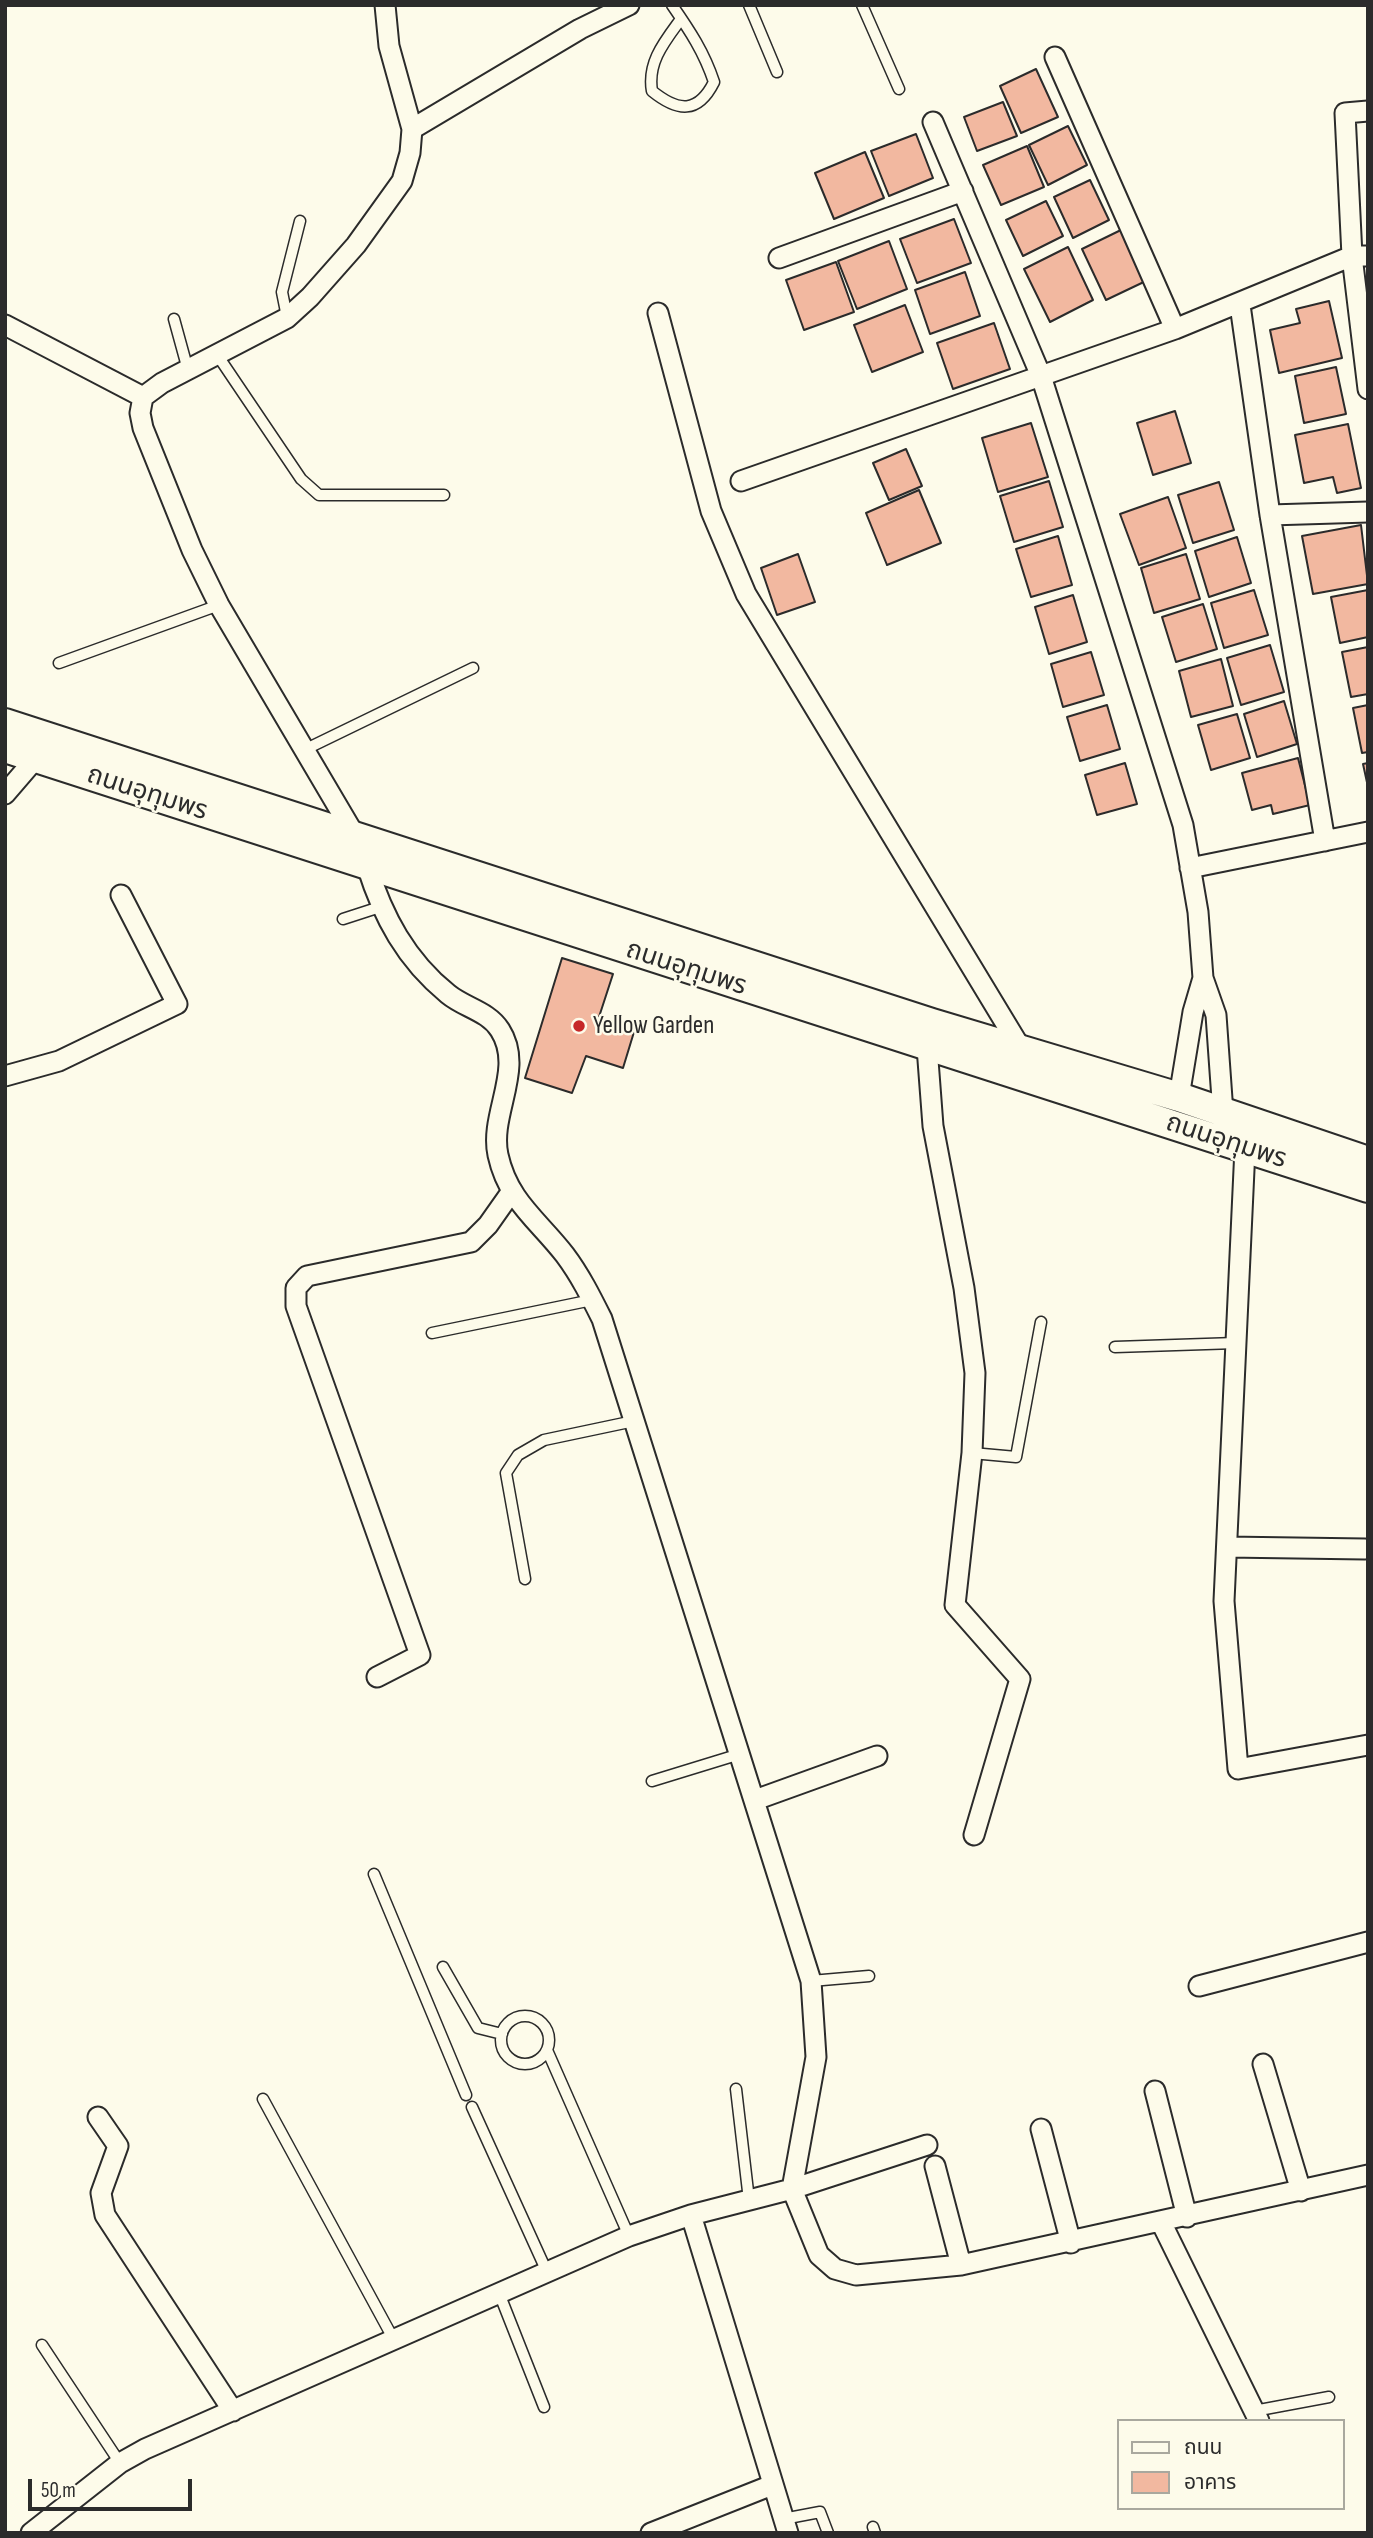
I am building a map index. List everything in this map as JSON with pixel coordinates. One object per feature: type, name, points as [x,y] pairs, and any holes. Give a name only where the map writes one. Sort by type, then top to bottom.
[{"type":"street","points":[[384,5],[388,46],[412,129],[410,153],[402,181],[356,245],[310,297],[287,317],[218,356],[162,383],[143,397],[140,413],[143,428],[191,550],[219,605],[354,834],[380,907],[406,952],[448,994],[489,1017],[506,1041],[508,1076],[496,1136],[498,1155],[519,1205],[564,1254],[602,1319],[811,1981],[816,2015],[816,2057],[792,2189],[820,2255],[835,2269],[856,2275],[961,2266],[1368,2175]]},
{"type":"street","points":[[412,129],[580,29],[629,5]]},
{"type":"street","points":[[1055,57],[1175,329]]},
{"type":"street","points":[[1368,111],[1345,113],[1360,256],[1368,390]]},
{"type":"street","points":[[933,122],[1041,376],[1182,825],[1198,912],[1203,978],[1216,1015],[1223,1113]]},
{"type":"street","points":[[779,258],[963,191]]},
{"type":"street","points":[[741,481],[1175,329],[1360,256]]},
{"type":"street","points":[[1240,305],[1270,515],[1325,841]]},
{"type":"street","points":[[658,313],[711,511],[746,594],[1023,1052]]},
{"type":"street","points":[[5,326],[143,397]]},
{"type":"street","points":[[1270,515],[1368,512]]},
{"type":"street","name":"ถนนอุทุมพร","points":[[5,723],[1023,1052],[1179,1097],[1368,1161]]},
{"type":"street","name":"ถนนอุทุมพร","points":[[5,748],[1368,1188]]},
{"type":"street","points":[[5,794],[36,758]]},
{"type":"street","points":[[1190,868],[1368,832]]},
{"type":"street","points":[[5,1076],[59,1061],[177,1004],[121,895]]},
{"type":"street","points":[[1179,1097],[1193,1012],[1203,978]]},
{"type":"street","points":[[927,1047],[933,1126],[964,1288],[975,1373],[972,1453],[955,1605],[1020,1679],[974,1835]]},
{"type":"street","points":[[1245,1148],[1224,1601],[1238,1769],[1367,1751]]},
{"type":"street","points":[[377,1676],[420,1655],[296,1306],[296,1288],[307,1276],[471,1242],[488,1225],[512,1191]]},
{"type":"street","points":[[1227,1547],[1365,1549]]},
{"type":"street","points":[[755,1800],[877,1756]]},
{"type":"street","points":[[1199,1986],[1368,1942]]},
{"type":"street","points":[[1263,2064],[1301,2191]]},
{"type":"street","points":[[1154,2091],[1187,2217]]},
{"type":"street","points":[[98,2117],[118,2146],[101,2193],[105,2215],[233,2410]]},
{"type":"street","points":[[1041,2129],[1071,2243]]},
{"type":"street","points":[[31,2533],[120,2463],[233,2410],[629,2236],[691,2215],[792,2189],[927,2146]]},
{"type":"street","points":[[935,2166],[961,2266]]},
{"type":"street","points":[[691,2215],[786,2526]]},
{"type":"street","points":[[1161,2222],[1256,2416]]},
{"type":"street","points":[[651,2533],[772,2485]]},
{"type":"lane","points":[[671,5],[704,50],[715,82],[706,98],[692,106],[670,105],[652,91],[650,77],[660,48],[681,19]]},
{"type":"lane","points":[[749,5],[777,72]]},
{"type":"lane","points":[[862,5],[899,89]]},
{"type":"lane","points":[[287,317],[282,292],[300,221]]},
{"type":"lane","points":[[174,319],[188,370]]},
{"type":"lane","points":[[218,356],[301,480],[319,495],[444,495]]},
{"type":"lane","points":[[59,663],[219,605]]},
{"type":"lane","points":[[304,750],[473,668]]},
{"type":"lane","points":[[343,919],[380,907]]},
{"type":"lane","points":[[432,1334],[592,1300]]},
{"type":"lane","points":[[972,1453],[1016,1457],[1041,1322]]},
{"type":"lane","points":[[1115,1347],[1236,1343]]},
{"type":"lane","points":[[525,1579],[506,1473],[518,1455],[544,1440],[634,1421]]},
{"type":"lane","points":[[652,1781],[740,1754]]},
{"type":"lane","points":[[374,1874],[466,2095]]},
{"type":"lane","points":[[443,1968],[478,2028],[502,2034]]},
{"type":"lane","points":[[811,1981],[869,1976]]},
{"type":"lane","points":[[547,2050],[540,2060],[528,2064],[517,2063],[507,2056],[501,2046],[502,2034],[514,2019],[533,2018],[547,2031],[547,2050],[629,2236]]},
{"type":"lane","points":[[736,2089],[749,2200]]},
{"type":"lane","points":[[262,2099],[394,2340]]},
{"type":"lane","points":[[472,2108],[547,2272]]},
{"type":"lane","points":[[499,2293],[544,2407]]},
{"type":"lane","points":[[42,2345],[120,2463]]},
{"type":"lane","points":[[1256,2416],[1329,2396]]},
{"type":"lane","points":[[786,2526],[820,2512],[828,2533]]},
{"type":"building","points":[[1036,69],[1058,117],[1021,133],[1000,86]]},
{"type":"building","points":[[1003,102],[1017,136],[977,151],[964,117]]},
{"type":"building","points":[[1068,126],[1087,165],[1048,185],[1029,145]]},
{"type":"building","points":[[916,134],[933,178],[889,196],[871,151]]},
{"type":"building","points":[[1027,146],[1044,187],[1001,205],[983,165]]},
{"type":"building","points":[[865,152],[884,198],[834,219],[815,173]]},
{"type":"building","points":[[1090,180],[1109,220],[1073,238],[1054,197]]},
{"type":"building","points":[[1046,201],[1063,236],[1023,256],[1006,220]]},
{"type":"building","points":[[954,219],[971,263],[917,283],[900,239]]},
{"type":"building","points":[[1123,229],[1148,280],[1106,300],[1082,249]]},
{"type":"building","points":[[889,241],[907,289],[857,309],[838,261]]},
{"type":"building","points":[[1068,247],[1093,300],[1050,322],[1024,269]]},
{"type":"building","points":[[836,262],[854,312],[804,330],[786,280]]},
{"type":"building","points":[[965,272],[980,316],[930,334],[915,290]]},
{"type":"building","points":[[1329,301],[1342,358],[1279,373],[1270,330],[1300,323],[1296,309]]},
{"type":"building","points":[[905,305],[923,352],[872,372],[854,325]]},
{"type":"building","points":[[994,323],[1010,369],[953,389],[937,343]]},
{"type":"building","points":[[1336,367],[1346,414],[1304,423],[1295,376]]},
{"type":"building","points":[[1175,411],[1191,463],[1153,475],[1137,423]]},
{"type":"building","points":[[1031,423],[1048,477],[998,492],[982,438]]},
{"type":"building","points":[[1348,424],[1361,488],[1337,493],[1333,477],[1304,483],[1295,435]]},
{"type":"building","points":[[906,449],[922,486],[889,500],[873,463]]},
{"type":"building","points":[[1049,481],[1063,527],[1014,542],[1000,496]]},
{"type":"building","points":[[1219,482],[1234,530],[1193,543],[1178,495]]},
{"type":"building","points":[[919,490],[941,543],[887,565],[866,513]]},
{"type":"building","points":[[1168,497],[1186,548],[1139,565],[1120,514]]},
{"type":"building","points":[[1361,525],[1368,584],[1313,594],[1302,536]]},
{"type":"building","points":[[1058,536],[1072,585],[1031,597],[1016,549]]},
{"type":"building","points":[[1237,537],[1251,583],[1209,597],[1195,551]]},
{"type":"building","points":[[798,554],[815,602],[777,615],[761,568]]},
{"type":"building","points":[[1186,554],[1200,599],[1154,613],[1141,568]]},
{"type":"building","points":[[1254,590],[1268,635],[1224,648],[1211,603]]},
{"type":"building","points":[[1368,590],[1368,637],[1340,643],[1331,597]]},
{"type":"building","points":[[1073,595],[1087,642],[1049,654],[1035,607]]},
{"type":"building","points":[[1203,604],[1217,649],[1176,662],[1162,617]]},
{"type":"building","points":[[1270,645],[1284,692],[1241,705],[1227,658]]},
{"type":"building","points":[[1368,647],[1368,694],[1351,697],[1342,652]]},
{"type":"building","points":[[1091,652],[1104,695],[1063,707],[1051,664]]},
{"type":"building","points":[[1221,659],[1233,706],[1191,717],[1179,671]]},
{"type":"building","points":[[1284,701],[1297,744],[1257,757],[1244,714]]},
{"type":"building","points":[[1107,705],[1120,749],[1080,761],[1067,717]]},
{"type":"building","points":[[1368,705],[1368,752],[1362,753],[1353,708]]},
{"type":"building","points":[[1237,714],[1250,758],[1211,770],[1198,725]]},
{"type":"building","points":[[1298,758],[1310,805],[1273,814],[1271,805],[1252,810],[1242,773]]},
{"type":"building","points":[[1125,763],[1137,804],[1097,815],[1085,775]]},
{"type":"building","points":[[1368,763],[1368,787],[1363,764]]},
{"type":"building","name":"Yellow Garden","points":[[562,958],[613,974],[598,1020],[634,1032],[623,1068],[586,1056],[572,1093],[525,1078]]},
{"type":"place","name":"Yellow Garden","points":[[579,1026]]}]
